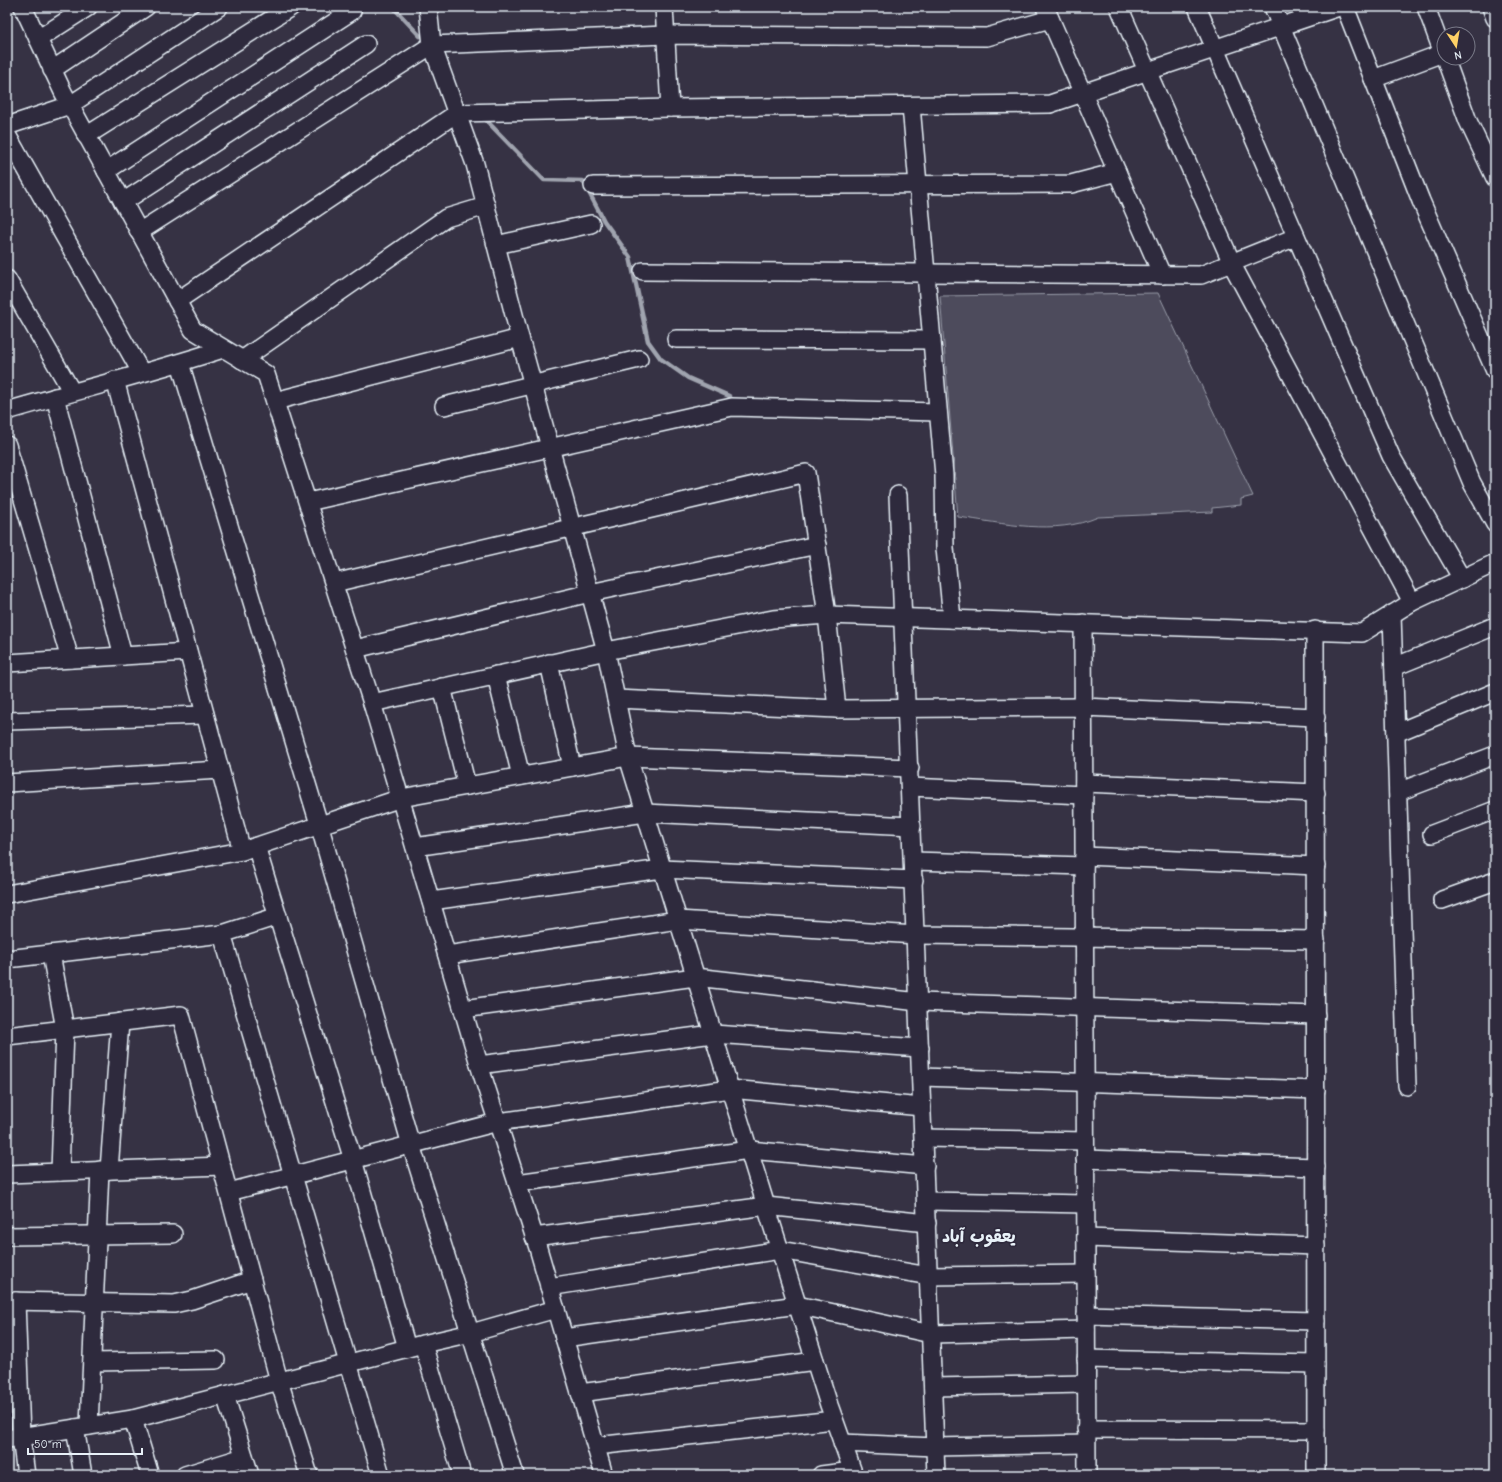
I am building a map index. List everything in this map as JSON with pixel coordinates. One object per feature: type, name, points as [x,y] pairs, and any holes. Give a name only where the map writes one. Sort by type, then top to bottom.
[{"type":"street","points":[[23,7],[70,106],[193,330],[266,374],[372,703],[479,1065],[556,1309],[604,1475]]},
{"type":"street","points":[[38,39],[88,7]]},
{"type":"street","points":[[52,70],[146,7]]},
{"type":"street","points":[[7,126],[70,106],[219,7]]},
{"type":"street","points":[[86,136],[291,7]]},
{"type":"street","points":[[428,7],[432,45],[475,164],[532,385],[606,651],[628,757],[766,1206],[834,1420],[853,1473],[821,1475]]},
{"type":"street","points":[[664,7],[670,108]]},
{"type":"street","points":[[1119,7],[1231,262],[1412,602]]},
{"type":"street","points":[[1197,7],[1391,456],[1462,579]]},
{"type":"street","points":[[1273,7],[1472,483],[1495,524]]},
{"type":"street","points":[[177,302],[456,113],[670,108],[1050,104],[1338,7]]},
{"type":"street","points":[[1345,7],[1421,201],[1495,371]]},
{"type":"street","points":[[1426,7],[1436,34]]},
{"type":"street","points":[[1491,7],[1495,18]]},
{"type":"street","points":[[106,171],[352,11]]},
{"type":"street","points":[[139,232],[432,45],[665,35],[987,37],[1047,13],[1162,274]]},
{"type":"street","points":[[123,202],[366,44]]},
{"type":"street","points":[[1373,79],[1436,59]]},
{"type":"street","points":[[1448,66],[1468,121],[1495,178]]},
{"type":"street","points":[[912,106],[944,475],[945,548],[952,619]]},
{"type":"street","points":[[7,135],[140,372]]},
{"type":"street","points":[[593,186],[918,183],[1071,184],[1116,172]]},
{"type":"street","points":[[242,360],[446,218],[486,206]]},
{"type":"street","points":[[496,245],[591,224]]},
{"type":"street","points":[[643,271],[1201,275],[1296,237]]},
{"type":"street","points":[[7,279],[72,392]]},
{"type":"street","points":[[275,401],[520,338]]},
{"type":"street","points":[[676,339],[932,340]]},
{"type":"street","points":[[7,411],[140,372],[180,363],[223,349]]},
{"type":"street","points":[[444,406],[639,359]]},
{"type":"street","points":[[180,363],[319,824],[411,1145],[515,1475]]},
{"type":"street","points":[[115,380],[220,770],[249,849],[278,916],[352,1160],[415,1346],[462,1475]]},
{"type":"street","points":[[55,397],[123,656]]},
{"type":"street","points":[[308,502],[732,407],[938,412]]},
{"type":"street","points":[[7,445],[70,659]]},
{"type":"street","points":[[334,583],[806,473],[827,615],[837,709]]},
{"type":"street","points":[[898,495],[910,768],[936,1475]]},
{"type":"street","points":[[355,649],[590,593],[816,545]]},
{"type":"street","points":[[372,703],[606,651],[773,619],[827,615],[1315,630],[1362,633],[1412,602],[1495,563]]},
{"type":"street","points":[[1392,614],[1407,1086]]},
{"type":"street","points":[[1083,623],[1087,1475]]},
{"type":"street","points":[[1394,667],[1495,626]]},
{"type":"street","points":[[1315,630],[1316,1475]]},
{"type":"street","points":[[7,663],[188,652]]},
{"type":"street","points":[[548,664],[572,767]]},
{"type":"street","points":[[496,675],[521,776]]},
{"type":"street","points":[[442,687],[467,786]]},
{"type":"street","points":[[1396,733],[1495,692]]},
{"type":"street","points":[[616,699],[837,709],[1083,706],[1316,717]]},
{"type":"street","points":[[7,721],[205,715]]},
{"type":"street","points":[[1398,792],[1495,755]]},
{"type":"street","points":[[7,894],[249,849],[319,824],[400,798],[628,757],[910,768]]},
{"type":"street","points":[[7,783],[220,770]]},
{"type":"street","points":[[910,787],[1316,793]]},
{"type":"street","points":[[1432,834],[1495,810]]},
{"type":"street","points":[[415,847],[645,813],[912,826]]},
{"type":"street","points":[[913,861],[1084,861],[1316,866]]},
{"type":"street","points":[[431,901],[662,869],[914,880]]},
{"type":"street","points":[[1442,900],[1495,881]]},
{"type":"street","points":[[7,959],[222,934],[278,916]]},
{"type":"street","points":[[447,955],[678,920],[916,935],[1316,940]]},
{"type":"street","points":[[222,934],[292,1175],[382,1475]]},
{"type":"street","points":[[51,954],[65,1029],[60,1172]]},
{"type":"street","points":[[463,1009],[696,977],[919,1002],[1316,1015]]},
{"type":"street","points":[[7,1036],[181,1015],[279,1381],[309,1475]]},
{"type":"street","points":[[83,1475],[82,1427],[92,1362],[97,1235],[120,1022]]},
{"type":"street","points":[[479,1065],[713,1034],[920,1048]]},
{"type":"street","points":[[921,1077],[1316,1090]]},
{"type":"street","points":[[229,1192],[498,1122],[730,1089],[922,1108]]},
{"type":"street","points":[[924,1138],[1085,1141]]},
{"type":"street","points":[[517,1182],[749,1150],[925,1166]]},
{"type":"street","points":[[1085,1159],[1316,1167]]},
{"type":"street","points":[[7,1174],[222,1166]]},
{"type":"street","points":[[926,1201],[1085,1204]]},
{"type":"street","points":[[534,1237],[766,1206],[927,1223]]},
{"type":"street","points":[[7,1236],[173,1234]]},
{"type":"street","points":[[1086,1238],[1316,1246]]},
{"type":"street","points":[[549,1286],[780,1250],[929,1276],[1086,1274]]},
{"type":"street","points":[[26,1475],[14,1438],[12,1301],[174,1304],[192,1300],[252,1280]]},
{"type":"street","points":[[564,1338],[798,1305],[931,1334],[1086,1322],[1316,1321]]},
{"type":"street","points":[[14,1438],[133,1419],[348,1363],[471,1333],[556,1309]]},
{"type":"street","points":[[1086,1359],[1316,1364]]},
{"type":"street","points":[[92,1362],[216,1360]]},
{"type":"street","points":[[580,1393],[815,1361]]},
{"type":"street","points":[[933,1387],[1086,1384]]},
{"type":"street","points":[[225,1395],[250,1475]]},
{"type":"street","points":[[133,1419],[150,1475]]},
{"type":"street","points":[[596,1446],[834,1420]]},
{"type":"street","points":[[842,1443],[935,1447],[1086,1436],[1316,1430]]},
{"type":"street","points":[[185,1475],[244,1457]]},
{"type":"shaded area","points":[[1158,293],[1253,496],[1241,499],[1241,505],[1212,508],[1212,512],[1098,517],[1081,523],[1064,526],[1046,527],[1010,525],[958,517],[940,296]]},
{"type":"waterway","points":[[393,7],[420,36]]},
{"type":"waterway","points":[[485,119],[544,180],[583,181],[604,221],[630,257],[648,341],[661,359],[688,378],[729,396]]},
{"type":"district","name":"یعقوب آباد","points":[[979,1236]]}]
